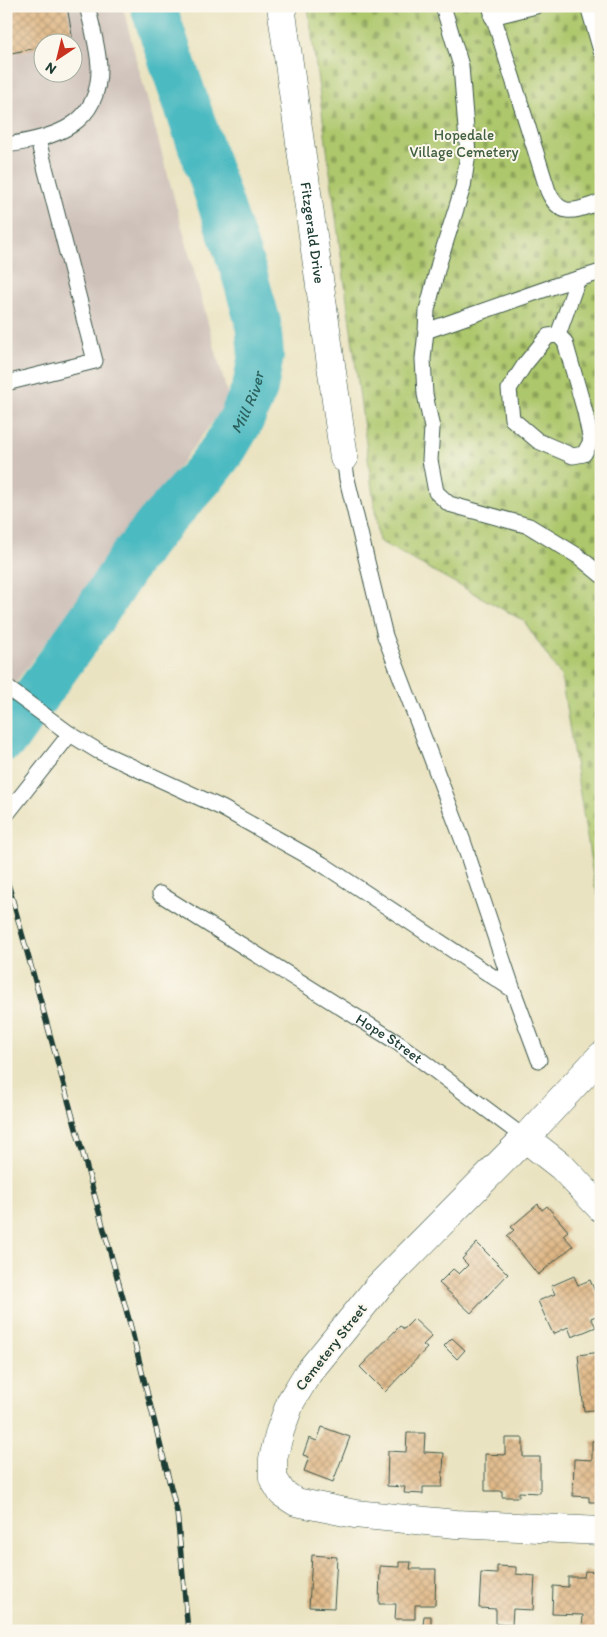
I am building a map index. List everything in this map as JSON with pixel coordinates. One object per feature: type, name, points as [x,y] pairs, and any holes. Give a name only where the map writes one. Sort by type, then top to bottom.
[{"type":"street","name":"Fitzgerald Drive","points":[[281,6],[344,458]]},
{"type":"street","name":"Cemetery Street","points":[[597,1066],[378,1287],[308,1373],[288,1408],[273,1460],[273,1478],[282,1493],[296,1502],[355,1514],[456,1524],[601,1531]]},
{"type":"street","name":"Hope Street","points":[[526,1138],[562,1167],[601,1208]]},
{"type":"lane","points":[[6,145],[38,140],[64,130],[75,123],[87,111],[94,99],[98,84],[99,67],[87,6]]},
{"type":"lane","points":[[443,6],[461,66],[468,154],[463,188],[439,263],[427,310],[423,359],[426,394],[432,428],[430,460],[436,492],[450,504],[529,526],[578,556],[601,575]]},
{"type":"lane","points":[[536,6],[491,12],[548,191],[554,204],[566,211],[601,202]]},
{"type":"lane","points":[[588,6],[601,51]]},
{"type":"lane","points":[[6,383],[95,361],[38,140]]},
{"type":"lane","points":[[426,331],[560,284],[601,272]]},
{"type":"lane","points":[[558,335],[578,279]]},
{"type":"lane","points":[[558,335],[565,342],[585,412],[591,441],[584,454],[573,456],[538,441],[512,419],[509,389],[525,364],[548,336],[558,335]]},
{"type":"lane","points":[[344,458],[347,479],[385,636],[463,841],[513,990],[540,1060]]},
{"type":"lane","points":[[6,687],[66,731],[113,759],[222,808],[322,864],[513,990]]},
{"type":"lane","points":[[6,815],[66,731]]},
{"type":"lane","name":"Hope Street","points":[[160,894],[398,1043],[526,1138]]},
{"type":"shaded area","points":[[6,6],[123,6],[229,400],[6,695]]},
{"type":"green space","name":"Hopedale Village Cemetery","points":[[308,6],[601,6],[601,901],[595,887],[561,676],[524,621],[379,541]]},
{"type":"building","points":[[6,6],[67,6],[71,32],[32,32],[32,49],[6,54]]},
{"type":"building","points":[[538,1204],[542,1210],[547,1206],[568,1231],[563,1235],[573,1246],[538,1275],[507,1236],[514,1230],[511,1227]]},
{"type":"building","points":[[477,1243],[508,1274],[471,1313],[439,1283],[453,1269],[459,1274],[468,1265],[462,1259]]},
{"type":"building","points":[[574,1276],[578,1285],[590,1280],[601,1305],[601,1314],[591,1318],[596,1327],[572,1337],[568,1327],[553,1334],[538,1301],[555,1294],[551,1286]]},
{"type":"building","points":[[414,1319],[432,1336],[423,1345],[427,1348],[385,1392],[360,1367],[400,1326],[404,1329]]},
{"type":"building","points":[[452,1338],[465,1350],[457,1359],[444,1346]]},
{"type":"building","points":[[601,1352],[601,1409],[584,1411],[578,1355]]},
{"type":"building","points":[[322,1427],[350,1437],[333,1482],[304,1471],[309,1457],[303,1455],[309,1438],[317,1441]]},
{"type":"building","points":[[407,1433],[425,1433],[424,1452],[444,1453],[442,1487],[423,1487],[423,1494],[404,1493],[405,1487],[387,1486],[388,1451],[406,1452]]},
{"type":"building","points":[[505,1438],[523,1438],[523,1457],[540,1457],[540,1493],[519,1492],[519,1497],[502,1497],[502,1491],[485,1491],[485,1454],[505,1455]]},
{"type":"building","points":[[592,1441],[601,1441],[601,1502],[589,1502],[589,1497],[573,1496],[574,1459],[592,1460]]},
{"type":"building","points":[[312,1555],[337,1557],[334,1608],[309,1607]]},
{"type":"building","points":[[399,1562],[411,1562],[410,1569],[436,1569],[435,1605],[415,1605],[415,1619],[395,1619],[396,1604],[379,1604],[380,1566],[399,1567]]},
{"type":"building","points":[[497,1566],[516,1567],[516,1574],[535,1576],[533,1610],[513,1609],[512,1625],[496,1624],[496,1609],[479,1608],[481,1573],[497,1574]]},
{"type":"building","points":[[585,1571],[601,1572],[600,1631],[582,1631],[583,1615],[552,1614],[553,1586],[568,1587],[568,1577],[584,1577]]},
{"type":"building","points":[[424,1616],[431,1616],[431,1626],[446,1627],[445,1631],[417,1631],[418,1625],[423,1626]]},
{"type":"waterway","name":"Mill River","points":[[6,738],[96,612],[130,560],[225,447],[241,420],[255,388],[261,355],[258,323],[244,273],[153,6]]},
{"type":"railway","points":[[6,876],[129,1320],[177,1512],[188,1631]]}]
